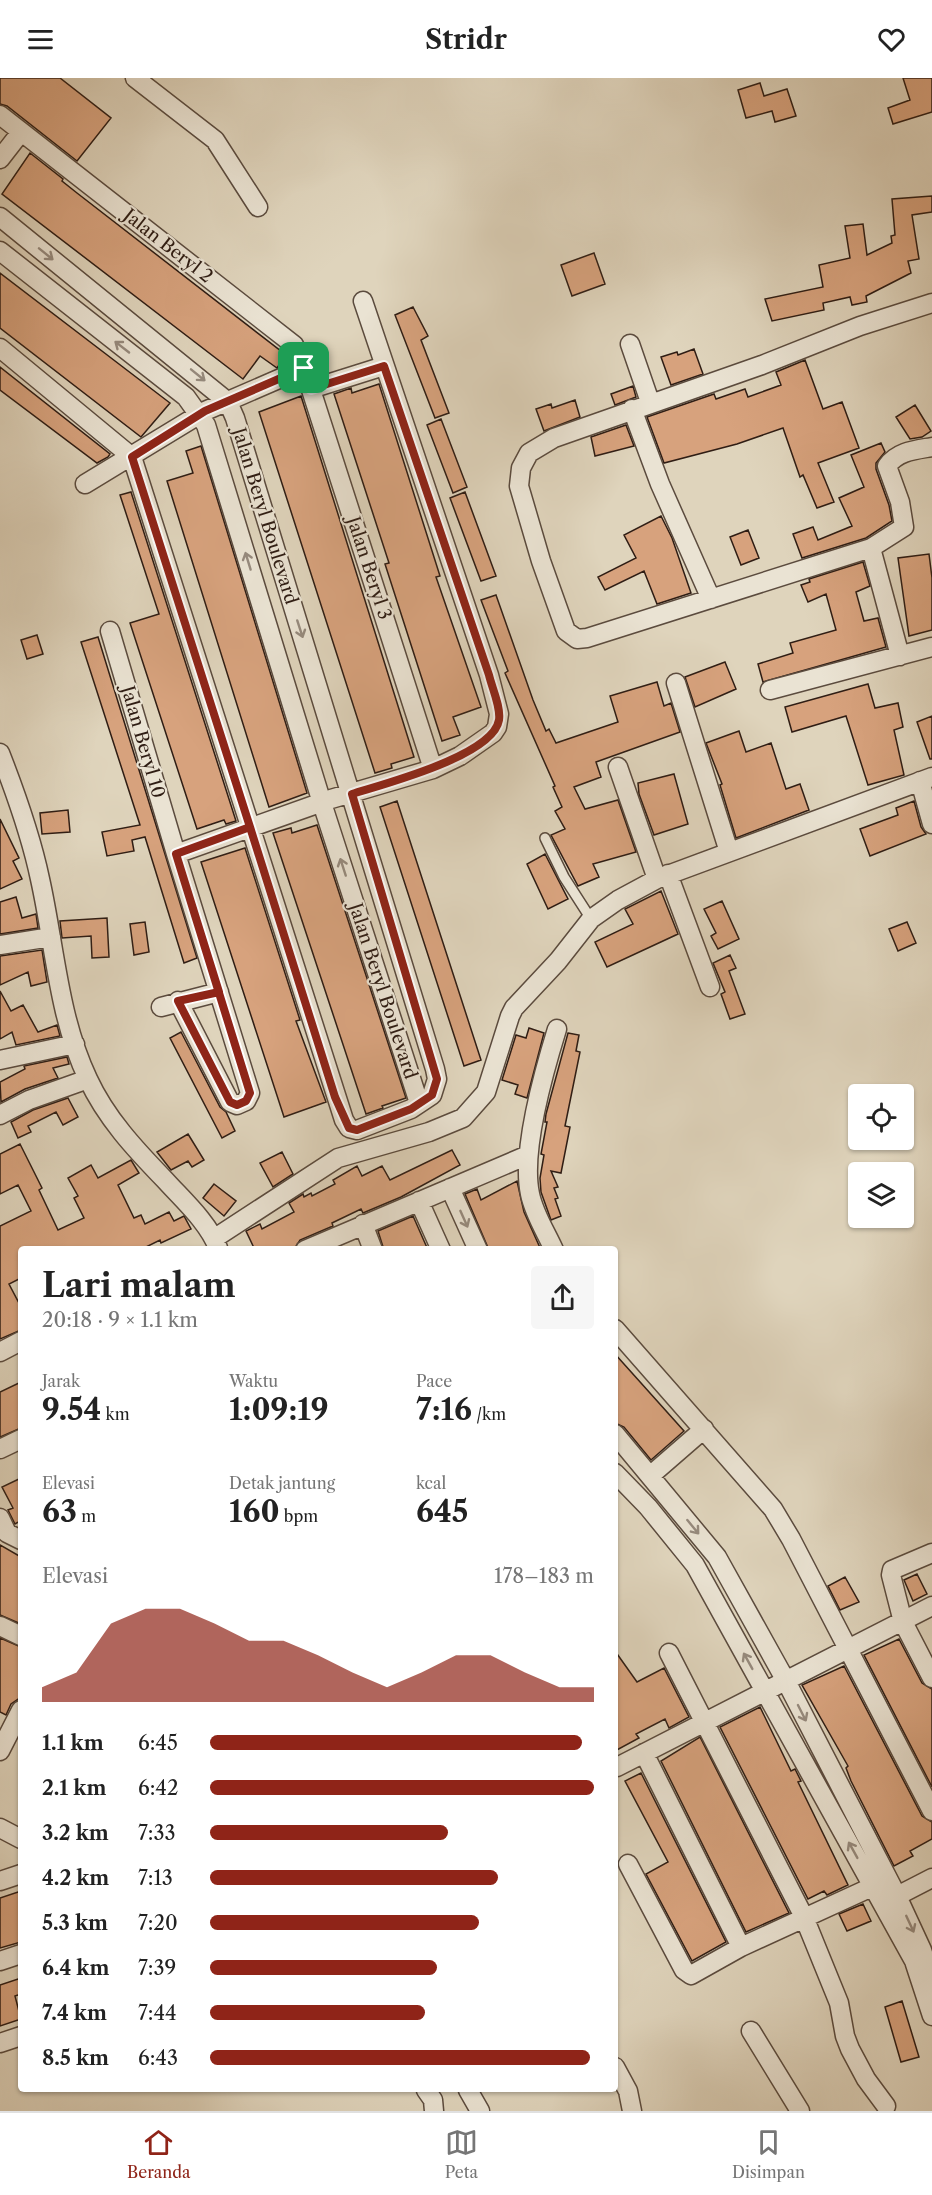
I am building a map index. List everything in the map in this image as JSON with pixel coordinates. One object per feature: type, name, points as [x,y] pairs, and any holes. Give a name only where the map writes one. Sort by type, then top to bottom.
[{"type":"street","points":[[135,78],[214,140],[258,207]]},
{"type":"street","name":"Jalan Beryl 2","points":[[0,115],[288,339],[299,352],[304,368]]},
{"type":"street","points":[[0,159],[21,132]]},
{"type":"street","name":"Jalan Beryl Boulevard","points":[[0,217],[213,408]]},
{"type":"street","name":"Jalan Beryl Boulevard","points":[[0,251],[186,397],[213,408],[235,418],[337,798],[419,1103],[432,1095],[437,1079],[337,798],[206,425],[213,408]]},
{"type":"street","points":[[176,854],[337,798],[434,769],[460,756],[493,733],[497,727],[499,714],[489,675],[363,301]]},
{"type":"street","points":[[932,303],[860,326],[762,365],[650,402],[554,438],[529,453],[521,468],[519,486],[541,561],[566,631],[577,639],[587,638],[871,548],[904,527],[900,502],[887,466],[892,460],[906,452],[932,447]]},
{"type":"street","points":[[630,344],[650,402]]},
{"type":"street","points":[[0,348],[132,457],[344,1120],[349,1128],[357,1130],[411,1109],[419,1103]]},
{"type":"street","points":[[311,389],[384,366]]},
{"type":"street","points":[[85,484],[213,408],[304,368]]},
{"type":"street","name":"Jalan Beryl 3","points":[[304,368],[434,769]]},
{"type":"street","points":[[632,409],[660,484],[711,599]]},
{"type":"street","points":[[871,548],[900,656]]},
{"type":"street","name":"Jalan Beryl 10","points":[[110,631],[250,1093],[242,1104],[230,1102],[170,1004],[219,992]]},
{"type":"street","points":[[770,690],[932,647]]},
{"type":"street","points":[[676,683],[729,852]]},
{"type":"street","points":[[0,753],[26,825],[40,879],[62,1000],[88,1079],[114,1123],[191,1208],[217,1244],[338,1158],[429,1132],[463,1118],[486,1092],[514,1008],[558,961],[591,919],[618,900],[663,877],[926,779],[932,824]]},
{"type":"street","points":[[618,767],[710,987]]},
{"type":"street","points":[[0,945],[51,937]]},
{"type":"street","points":[[552,1246],[530,1194],[528,1155],[545,1067],[556,1029]]},
{"type":"street","points":[[0,1060],[75,1044]]},
{"type":"street","points":[[0,1115],[29,1100],[88,1079]]},
{"type":"street","points":[[314,1246],[528,1155]]},
{"type":"street","points":[[450,1188],[476,1246]]},
{"type":"street","points":[[418,1201],[439,1246]]},
{"type":"street","points":[[363,1224],[371,1246]]},
{"type":"street","points":[[618,1332],[773,1509],[849,1649],[932,1811]]},
{"type":"street","points":[[0,1352],[18,1343]]},
{"type":"street","points":[[651,1475],[704,1429]]},
{"type":"street","points":[[618,1437],[717,1557],[786,1681],[897,1896],[922,1950],[932,1981]]},
{"type":"street","points":[[0,1449],[18,1440]]},
{"type":"street","points":[[618,1476],[648,1507],[695,1565],[914,1961],[932,2016]]},
{"type":"street","points":[[648,1507],[666,1494]]},
{"type":"street","points":[[932,1552],[892,1570],[891,1582],[903,1622],[932,1678]]},
{"type":"street","points":[[618,1766],[932,1606]]},
{"type":"street","points":[[0,1626],[18,1635]]},
{"type":"street","points":[[669,1653],[804,1917],[839,2002],[845,2036],[850,2049],[866,2079],[886,2106]]},
{"type":"street","points":[[0,1751],[18,1716]]},
{"type":"street","points":[[644,1753],[741,1947]]},
{"type":"street","points":[[0,1828],[18,1837]]},
{"type":"street","points":[[628,1864],[686,1973],[694,1974],[741,1947],[874,1886]]},
{"type":"street","points":[[0,1881],[18,1876]]},
{"type":"street","points":[[897,1896],[932,1878]]},
{"type":"street","points":[[0,1961],[18,1955]]},
{"type":"street","points":[[751,2031],[800,2111]]},
{"type":"street","points":[[0,2043],[18,2037]]},
{"type":"street","points":[[618,2073],[628,2091],[632,2111]]},
{"type":"street","points":[[427,2092],[433,2100],[434,2111]]},
{"type":"street","points":[[469,2092],[480,2111]]},
{"type":"lane","points":[[545,838],[564,877],[591,919]]},
{"type":"building","points":[[0,78],[60,78],[111,118],[77,161],[7,106],[0,104]]},
{"type":"building","points":[[903,78],[932,78],[932,112],[893,124],[888,108],[910,100]]},
{"type":"building","points":[[760,83],[764,96],[787,89],[796,116],[775,122],[772,111],[746,118],[738,90]]},
{"type":"building","points":[[30,153],[77,193],[286,355],[277,368],[260,356],[243,379],[2,194]]},
{"type":"building","points":[[932,196],[932,212],[912,215],[919,259],[908,261],[911,273],[866,296],[867,302],[852,305],[850,297],[823,303],[824,310],[772,321],[765,299],[823,287],[819,265],[850,258],[845,226],[863,224],[867,255],[892,243],[891,236],[895,235],[892,199]]},
{"type":"building","points":[[594,253],[605,284],[572,296],[561,265]]},
{"type":"building","points":[[0,273],[170,403],[141,437],[0,328]]},
{"type":"building","points":[[413,307],[428,336],[421,340],[449,413],[435,418],[395,315]]},
{"type":"building","points":[[694,349],[703,374],[671,385],[661,357],[677,352],[678,355]]},
{"type":"building","points":[[805,360],[823,409],[842,402],[859,448],[818,463],[834,502],[817,508],[803,475],[800,477],[783,428],[737,444],[664,463],[647,417],[714,394],[716,399],[745,389],[748,397],[781,385],[776,372]]},
{"type":"building","points":[[0,367],[110,454],[108,457],[97,463],[0,390]]},
{"type":"building","points":[[379,384],[440,576],[436,577],[481,707],[453,717],[460,735],[442,741],[385,564],[389,563],[334,394],[351,388],[352,393]]},
{"type":"building","points":[[633,386],[636,397],[615,405],[611,394]]},
{"type":"building","points":[[301,396],[414,757],[391,764],[392,768],[375,773],[259,412]]},
{"type":"building","points":[[575,400],[580,417],[544,431],[536,409],[551,404],[552,408]]},
{"type":"building","points":[[915,405],[931,431],[922,437],[910,439],[896,417]]},
{"type":"building","points":[[441,419],[467,487],[453,493],[427,425]]},
{"type":"building","points":[[626,425],[634,446],[595,456],[591,437]]},
{"type":"building","points":[[881,443],[885,452],[876,463],[876,469],[889,505],[892,521],[866,538],[802,558],[793,534],[813,527],[818,540],[852,526],[839,498],[864,487],[851,455]]},
{"type":"building","points":[[201,446],[307,793],[269,807],[167,481],[193,473],[186,451]]},
{"type":"building","points":[[131,492],[236,821],[226,824],[224,820],[197,829],[130,623],[159,614],[120,495]]},
{"type":"building","points":[[465,492],[496,576],[481,581],[450,498]]},
{"type":"building","points":[[661,516],[672,538],[691,593],[657,604],[644,571],[605,590],[598,577],[636,558],[624,535]]},
{"type":"building","points":[[748,530],[759,558],[741,565],[730,537]]},
{"type":"building","points":[[929,554],[932,578],[932,630],[909,636],[898,558]]},
{"type":"building","points":[[863,562],[870,586],[856,592],[864,621],[878,618],[886,647],[763,682],[758,664],[793,653],[790,643],[836,630],[826,594],[808,602],[801,585],[810,582],[809,579]]},
{"type":"building","points":[[496,595],[533,700],[546,731],[549,729],[556,743],[618,722],[610,696],[657,682],[664,706],[671,703],[680,732],[596,762],[601,777],[574,787],[585,809],[618,800],[636,852],[593,864],[599,877],[578,886],[551,835],[565,829],[555,811],[562,807],[553,787],[555,786],[505,673],[508,671],[481,600]]},
{"type":"building","points":[[37,635],[43,654],[27,659],[21,640]]},
{"type":"building","points":[[98,637],[197,958],[184,963],[145,837],[132,840],[134,851],[107,856],[102,832],[140,825],[81,642]]},
{"type":"building","points":[[725,662],[736,689],[695,707],[685,677]]},
{"type":"building","points":[[868,684],[875,708],[898,703],[903,727],[894,730],[904,775],[868,785],[846,716],[792,732],[785,707]]},
{"type":"building","points":[[932,716],[932,759],[930,759],[917,722]]},
{"type":"building","points":[[739,731],[746,752],[771,743],[786,789],[800,784],[809,810],[736,838],[720,785],[722,784],[706,743]]},
{"type":"building","points":[[674,774],[688,824],[654,835],[639,794],[638,783]]},
{"type":"building","points":[[397,801],[481,1060],[464,1066],[380,807]]},
{"type":"building","points":[[914,801],[921,827],[926,834],[870,856],[860,829],[898,815],[896,808]]},
{"type":"building","points":[[68,810],[70,832],[42,834],[40,813]]},
{"type":"building","points":[[0,819],[19,858],[13,861],[22,879],[0,889]]},
{"type":"building","points":[[317,825],[406,1098],[366,1114],[273,833],[291,828],[292,833]]},
{"type":"building","points":[[245,848],[300,1020],[296,1021],[326,1102],[284,1117],[201,862]]},
{"type":"building","points":[[545,854],[568,899],[548,909],[527,864]]},
{"type":"building","points":[[661,891],[678,934],[607,967],[595,942],[633,924],[625,909]]},
{"type":"building","points":[[16,897],[22,918],[36,914],[38,928],[0,934],[0,902]]},
{"type":"building","points":[[722,901],[739,939],[718,949],[711,936],[716,933],[704,909]]},
{"type":"building","points":[[107,918],[109,957],[92,958],[91,936],[62,938],[60,921]]},
{"type":"building","points":[[145,922],[149,952],[134,955],[130,924]]},
{"type":"building","points":[[907,922],[916,943],[898,951],[889,929]]},
{"type":"building","points":[[42,950],[47,982],[31,986],[28,972],[0,985],[0,956]]},
{"type":"building","points":[[730,955],[736,968],[729,971],[745,1014],[730,1019],[721,994],[725,992],[713,963]]},
{"type":"building","points":[[0,991],[11,1011],[23,1005],[38,1032],[57,1025],[60,1036],[16,1045],[12,1032],[0,1039]]},
{"type":"building","points":[[529,1028],[544,1033],[527,1098],[515,1094],[518,1085],[502,1080],[516,1035],[526,1038]]},
{"type":"building","points":[[181,1032],[235,1131],[222,1138],[170,1038]]},
{"type":"building","points":[[568,1033],[579,1035],[576,1051],[580,1052],[565,1126],[570,1127],[561,1173],[551,1171],[558,1187],[554,1188],[558,1198],[555,1199],[561,1216],[551,1220],[541,1192],[540,1178],[544,1155],[541,1154],[547,1122],[545,1122],[546,1114]]},
{"type":"building","points":[[67,1057],[69,1064],[53,1068],[58,1078],[25,1089],[1,1102],[0,1082],[25,1069],[24,1066]]},
{"type":"building","points":[[68,1098],[78,1117],[63,1125],[56,1112],[28,1126],[31,1132],[18,1138],[11,1122],[33,1110]]},
{"type":"building","points":[[188,1134],[204,1160],[192,1167],[188,1161],[171,1170],[157,1152]]},
{"type":"building","points":[[20,1144],[42,1188],[39,1190],[58,1230],[84,1218],[74,1198],[78,1196],[68,1178],[91,1165],[98,1178],[131,1160],[139,1173],[118,1185],[134,1218],[141,1215],[145,1224],[169,1212],[174,1221],[184,1216],[191,1229],[161,1243],[160,1240],[148,1246],[18,1246],[18,1280],[9,1284],[18,1301],[18,1331],[0,1339],[0,1226],[31,1211],[18,1185],[0,1194],[0,1154]]},
{"type":"building","points":[[452,1150],[460,1165],[401,1197],[363,1213],[361,1209],[332,1223],[333,1226],[300,1240],[296,1246],[253,1246],[246,1231],[260,1224],[262,1229],[294,1212],[289,1203],[303,1194],[304,1197],[311,1193],[312,1196],[335,1184],[333,1180],[357,1166],[362,1176],[382,1166],[390,1180]]},
{"type":"building","points":[[282,1152],[293,1174],[273,1187],[260,1163]]},
{"type":"building","points":[[517,1181],[524,1212],[539,1246],[487,1246],[465,1194],[477,1189],[481,1200]]},
{"type":"building","points":[[214,1184],[236,1201],[224,1216],[203,1198]]},
{"type":"building","points":[[413,1216],[426,1246],[383,1246],[378,1231]]},
{"type":"building","points":[[618,1357],[684,1431],[651,1460],[624,1427],[618,1424]]},
{"type":"building","points":[[18,1383],[18,1429],[0,1437],[0,1392]]},
{"type":"building","points":[[18,1479],[18,1522],[15,1524],[8,1510],[13,1508],[2,1487]]},
{"type":"building","points":[[0,1545],[18,1555],[18,1623],[0,1615]]},
{"type":"building","points":[[917,1574],[927,1594],[913,1601],[904,1580]]},
{"type":"building","points":[[845,1577],[859,1602],[840,1610],[828,1586]]},
{"type":"building","points":[[0,1638],[18,1646],[18,1699],[11,1704],[6,1715],[0,1712]]},
{"type":"building","points":[[899,1639],[922,1683],[932,1689],[932,1787],[864,1655]]},
{"type":"building","points":[[618,1655],[637,1682],[664,1668],[689,1717],[669,1728],[665,1719],[636,1734],[639,1738],[618,1749]]},
{"type":"building","points":[[844,1666],[922,1816],[932,1822],[932,1839],[910,1851],[913,1856],[894,1866],[851,1781],[846,1768],[848,1766],[802,1685]]},
{"type":"building","points":[[760,1707],[791,1771],[795,1769],[801,1781],[798,1782],[848,1885],[827,1895],[824,1891],[808,1899],[720,1727]]},
{"type":"building","points":[[700,1737],[789,1913],[746,1932],[661,1761]]},
{"type":"building","points":[[641,1773],[726,1942],[692,1961],[646,1874],[668,1862],[625,1781]]},
{"type":"building","points":[[18,1892],[18,1943],[0,1948],[0,1898]]},
{"type":"building","points":[[863,1904],[871,1921],[847,1931],[839,1914]]},
{"type":"building","points":[[18,1979],[18,1995],[15,1996],[18,2020],[0,2026],[0,1985]]},
{"type":"building","points":[[902,2001],[919,2057],[901,2062],[885,2007]]},
{"type":"route","points":[[304,368],[205,411],[132,457],[250,827],[176,854],[219,992],[178,1001],[230,1102],[237,1105],[242,1104],[250,1093],[219,992],[197,923],[176,854],[250,827],[335,1097],[349,1128],[357,1130],[411,1109],[432,1095],[437,1079],[352,794],[434,769],[460,756],[493,733],[497,727],[499,714],[489,675],[384,366],[311,389],[304,368]]}]
